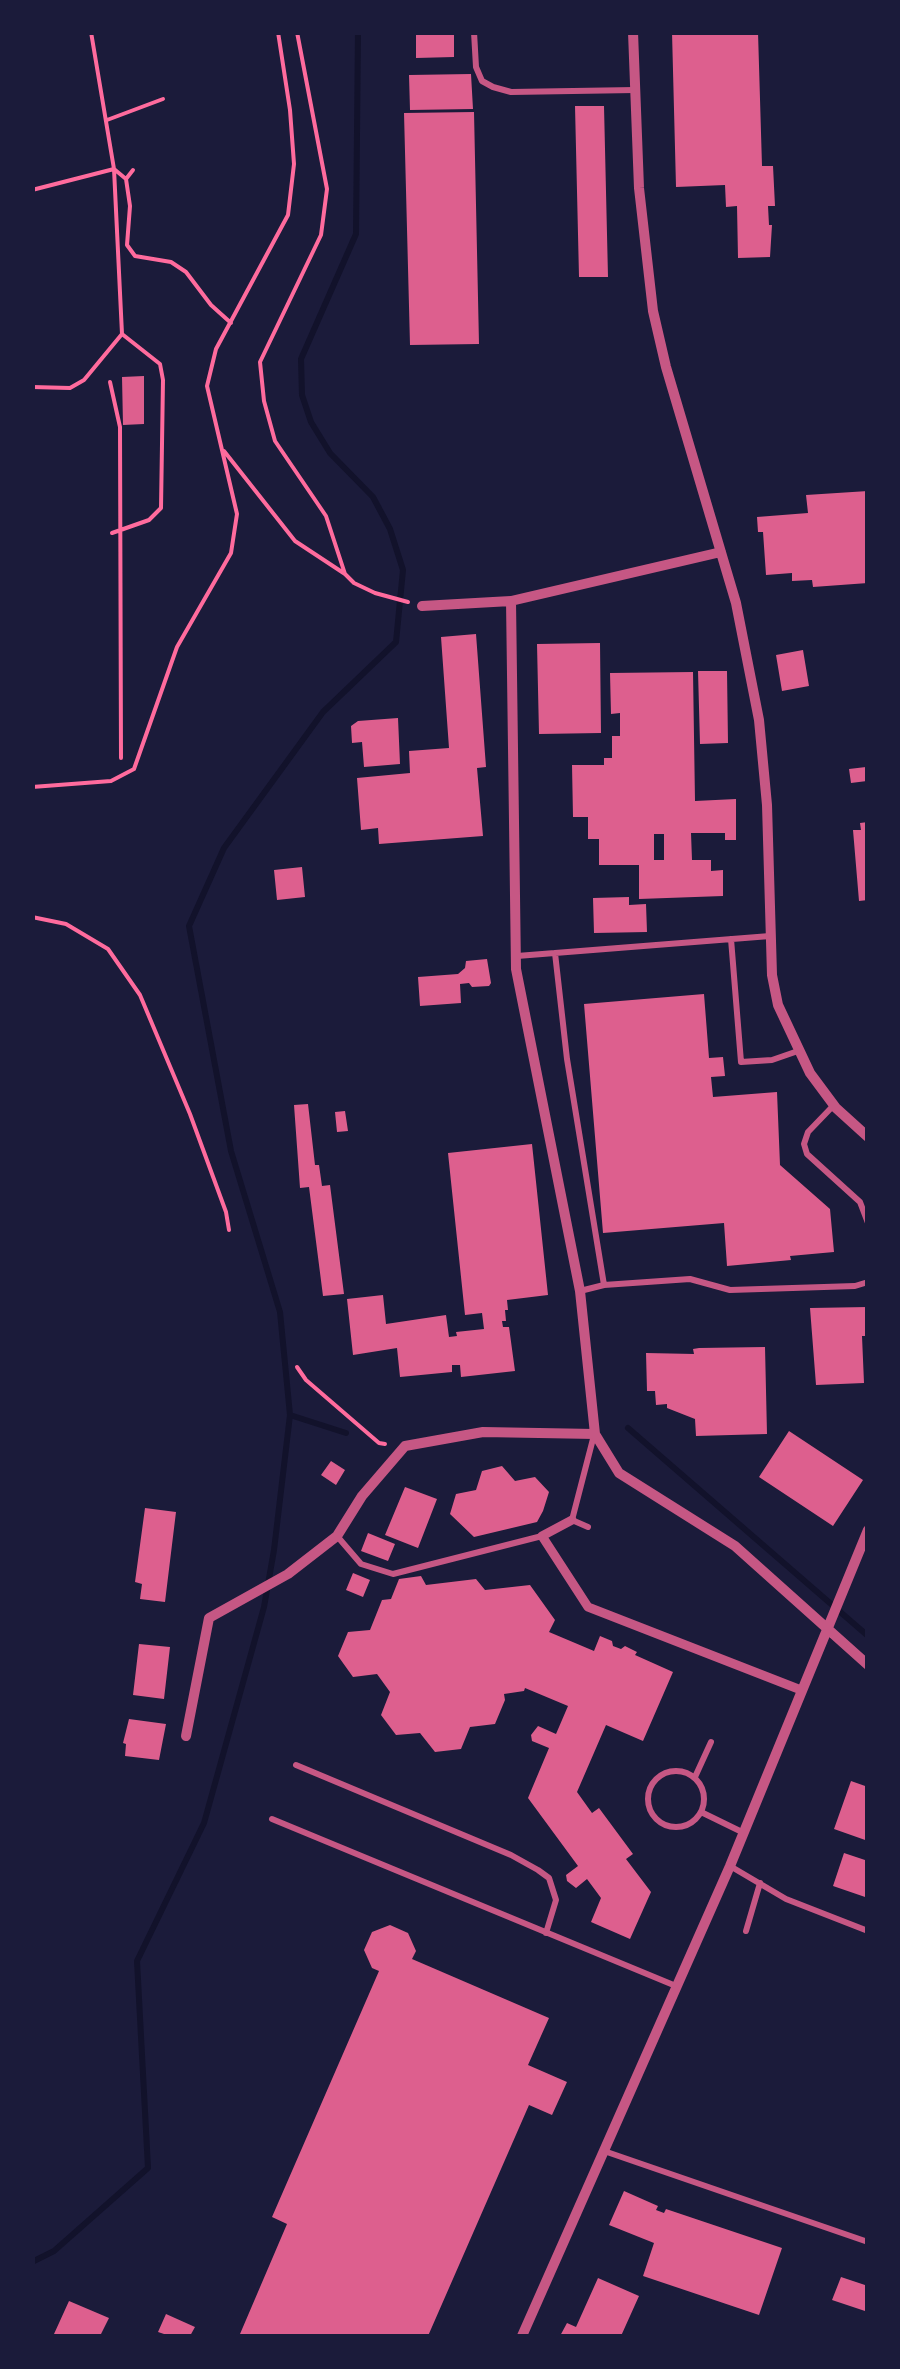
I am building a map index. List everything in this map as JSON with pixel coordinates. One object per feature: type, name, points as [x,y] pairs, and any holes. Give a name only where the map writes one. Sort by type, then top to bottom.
[{"type":"street","points":[[634,32],[639,188],[653,311],[746,642],[759,720],[772,975],[778,1004],[798,1051],[834,1105],[868,1136]]},
{"type":"street","points":[[422,606],[511,601],[721,552]]},
{"type":"street","points":[[511,601],[516,956],[580,1291],[594,1434],[619,1472],[735,1546],[868,1665]]},
{"type":"street","points":[[186,1736],[209,1618],[288,1574],[338,1536],[362,1496],[404,1446],[482,1432],[594,1434]]},
{"type":"street","points":[[572,1520],[542,1536],[588,1607],[801,1690]]},
{"type":"street","points":[[522,2336],[730,1866],[868,1530]]},
{"type":"lane","points":[[474,32],[476,67],[482,81],[493,88],[512,92],[635,90]]},
{"type":"lane","points":[[516,956],[770,936]]},
{"type":"lane","points":[[731,939],[742,1062],[772,1060],[798,1051]]},
{"type":"lane","points":[[555,953],[567,1059],[604,1285]]},
{"type":"lane","points":[[834,1105],[808,1132],[804,1144],[807,1154],[860,1202],[868,1223]]},
{"type":"lane","points":[[580,1291],[604,1285],[690,1278],[730,1290],[856,1286],[868,1282]]},
{"type":"lane","points":[[588,1527],[572,1520],[594,1434]]},
{"type":"lane","points":[[338,1536],[361,1564],[393,1574],[542,1536]]},
{"type":"lane","points":[[857,1554],[868,1564]]},
{"type":"lane","points":[[694,1778],[712,1742]]},
{"type":"lane","points":[[296,1764],[512,1855],[538,1870],[549,1878],[556,1900],[546,1932]]},
{"type":"lane","points":[[678,1770],[694,1778],[704,1794],[701,1812],[688,1824],[670,1826],[654,1816],[648,1799],[660,1775],[678,1770]]},
{"type":"lane","points":[[701,1812],[742,1832]]},
{"type":"lane","points":[[272,1819],[676,1986]]},
{"type":"lane","points":[[730,1866],[786,1899],[868,1931]]},
{"type":"lane","points":[[746,1931],[760,1883]]},
{"type":"lane","points":[[604,2151],[868,2242]]},
{"type":"path","points":[[32,387],[70,388],[84,380],[122,334],[114,169],[91,32]]},
{"type":"path","points":[[32,787],[111,781],[134,769],[177,647],[230,553],[237,514],[207,386],[216,350],[288,215],[294,164],[278,32]]},
{"type":"path","points":[[297,32],[327,189],[320,235],[260,362],[264,401],[275,440],[326,516],[345,574]]},
{"type":"path","points":[[106,120],[163,99]]},
{"type":"path","points":[[114,169],[126,180],[130,206],[127,245],[135,256],[172,262],[186,272],[231,324]]},
{"type":"path","points":[[32,190],[114,169]]},
{"type":"path","points":[[126,180],[132,170]]},
{"type":"path","points":[[112,533],[150,520],[161,508],[160,364],[122,334]]},
{"type":"path","points":[[110,382],[120,428],[121,758]]},
{"type":"path","points":[[220,446],[295,540],[374,594],[422,606]]},
{"type":"path","points":[[32,917],[66,924],[108,949],[140,995],[190,1114],[229,1230]]},
{"type":"path","points":[[297,1367],[306,1380],[379,1443],[404,1446]]},
{"type":"building","points":[[416,32],[454,32],[454,57],[416,58]]},
{"type":"building","points":[[672,32],[758,32],[762,166],[773,166],[775,206],[768,206],[772,225],[770,257],[738,258],[737,206],[726,207],[725,185],[676,187]]},
{"type":"building","points":[[471,74],[473,109],[410,110],[409,75]]},
{"type":"building","points":[[575,106],[604,106],[608,277],[579,277]]},
{"type":"building","points":[[474,112],[479,344],[410,345],[404,113]]},
{"type":"building","points":[[144,376],[144,424],[123,425],[122,377]]},
{"type":"building","points":[[868,491],[868,583],[813,587],[812,580],[792,581],[792,573],[766,575],[763,532],[758,532],[757,517],[808,513],[806,495]]},
{"type":"building","points":[[476,634],[486,767],[477,768],[483,836],[379,844],[378,828],[361,830],[357,778],[410,773],[409,751],[449,748],[441,637]]},
{"type":"building","points":[[600,643],[601,733],[539,734],[537,644]]},
{"type":"building","points":[[803,650],[809,686],[782,691],[776,655]]},
{"type":"building","points":[[698,671],[727,671],[728,743],[700,744]]},
{"type":"building","points":[[693,672],[695,801],[736,799],[736,840],[725,840],[725,833],[691,833],[692,860],[711,860],[711,871],[723,870],[723,896],[639,899],[639,865],[599,865],[599,839],[588,839],[588,817],[573,817],[572,765],[604,765],[604,758],[612,758],[612,736],[620,736],[620,713],[611,714],[610,673]],"holes":[[[654,834],[664,834],[664,860],[654,860]]]},
{"type":"building","points":[[398,718],[400,764],[364,767],[362,742],[352,743],[351,726],[358,721]]},
{"type":"building","points":[[866,767],[867,781],[851,783],[849,769]]},
{"type":"building","points":[[868,822],[868,900],[859,901],[853,830],[861,830],[860,823]]},
{"type":"building","points":[[302,867],[305,897],[277,900],[274,870]]},
{"type":"building","points":[[629,897],[629,905],[646,904],[647,932],[594,933],[593,898]]},
{"type":"building","points":[[487,959],[489,986],[460,984],[461,1003],[420,1006],[418,977],[458,974],[466,961]]},
{"type":"building","points":[[704,994],[709,1058],[723,1057],[725,1076],[711,1077],[713,1097],[777,1092],[780,1165],[830,1209],[834,1252],[727,1266],[724,1223],[603,1233],[584,1004]]},
{"type":"building","points":[[308,1104],[315,1165],[319,1165],[322,1186],[330,1185],[344,1294],[323,1296],[309,1187],[300,1188],[294,1105]]},
{"type":"building","points":[[345,1111],[348,1131],[337,1132],[335,1112]]},
{"type":"building","points":[[532,1144],[548,1295],[507,1300],[506,1321],[502,1321],[503,1327],[509,1327],[515,1371],[461,1377],[460,1365],[452,1365],[452,1372],[400,1377],[397,1348],[353,1355],[347,1299],[383,1295],[386,1324],[446,1315],[449,1337],[457,1336],[456,1332],[484,1329],[482,1313],[465,1315],[448,1153]]},
{"type":"building","points":[[868,1307],[868,1336],[862,1336],[864,1383],[816,1385],[810,1308]]},
{"type":"building","points":[[765,1347],[767,1434],[696,1436],[695,1419],[667,1408],[667,1404],[656,1405],[655,1391],[647,1391],[646,1353],[694,1354],[693,1349],[699,1348]]},
{"type":"building","points":[[789,1431],[863,1480],[833,1526],[759,1477]]},
{"type":"building","points":[[331,1461],[345,1470],[336,1485],[321,1475]]},
{"type":"building","points":[[502,1466],[515,1481],[535,1477],[549,1492],[543,1511],[537,1522],[474,1537],[450,1514],[456,1494],[476,1490],[482,1471]]},
{"type":"building","points":[[405,1487],[437,1499],[418,1548],[385,1535]]},
{"type":"building","points":[[145,1508],[176,1512],[165,1602],[140,1599],[142,1584],[135,1582]]},
{"type":"building","points":[[368,1533],[395,1544],[388,1561],[361,1551]]},
{"type":"building","points":[[353,1573],[370,1580],[363,1597],[346,1590]]},
{"type":"building","points":[[421,1576],[426,1585],[476,1579],[485,1590],[530,1585],[555,1620],[549,1632],[594,1651],[600,1636],[612,1641],[613,1646],[625,1646],[637,1652],[635,1655],[673,1672],[643,1741],[606,1725],[577,1792],[592,1813],[599,1808],[633,1854],[626,1859],[651,1892],[630,1939],[591,1922],[601,1898],[587,1879],[576,1888],[567,1881],[566,1875],[578,1866],[528,1798],[549,1748],[532,1741],[531,1735],[538,1726],[556,1734],[568,1706],[525,1688],[504,1694],[495,1724],[470,1727],[461,1749],[435,1752],[420,1733],[396,1735],[381,1715],[390,1692],[377,1674],[353,1677],[338,1656],[348,1632],[370,1630],[382,1600],[391,1599],[399,1579]]},
{"type":"building","points":[[139,1644],[170,1647],[164,1699],[133,1695]]},
{"type":"building","points":[[129,1719],[166,1724],[159,1760],[125,1756],[123,1743]]},
{"type":"building","points":[[851,1781],[868,1787],[868,1841],[834,1829]]},
{"type":"building","points":[[844,1853],[868,1861],[868,1898],[833,1886]]},
{"type":"building","points":[[390,1925],[408,1933],[416,1951],[412,1959],[549,2018],[528,2065],[567,2082],[552,2115],[529,2105],[428,2336],[245,2336],[240,2334],[287,2224],[272,2217],[379,1971],[372,1968],[364,1950],[372,1932]]},
{"type":"building","points":[[624,2191],[658,2206],[656,2210],[664,2213],[666,2209],[782,2248],[759,2315],[643,2276],[654,2243],[609,2225]]},
{"type":"building","points":[[841,2277],[868,2286],[868,2312],[832,2300]]},
{"type":"building","points":[[598,2278],[639,2296],[621,2336],[560,2336],[567,2323],[576,2327]]},
{"type":"building","points":[[69,2301],[109,2318],[100,2336],[54,2334]]},
{"type":"building","points":[[166,2314],[195,2327],[190,2336],[158,2332]]},
{"type":"waterway","points":[[32,2262],[54,2251],[148,2168],[137,1961],[204,1823],[264,1607],[274,1550],[290,1415],[280,1312],[231,1151],[189,926],[224,848],[323,712],[396,642],[403,570],[390,529],[373,497],[330,453],[311,422],[302,395],[301,359],[356,234],[358,32]]},
{"type":"waterway","points":[[290,1415],[346,1433]]},
{"type":"waterway","points":[[628,1428],[868,1636]]}]
